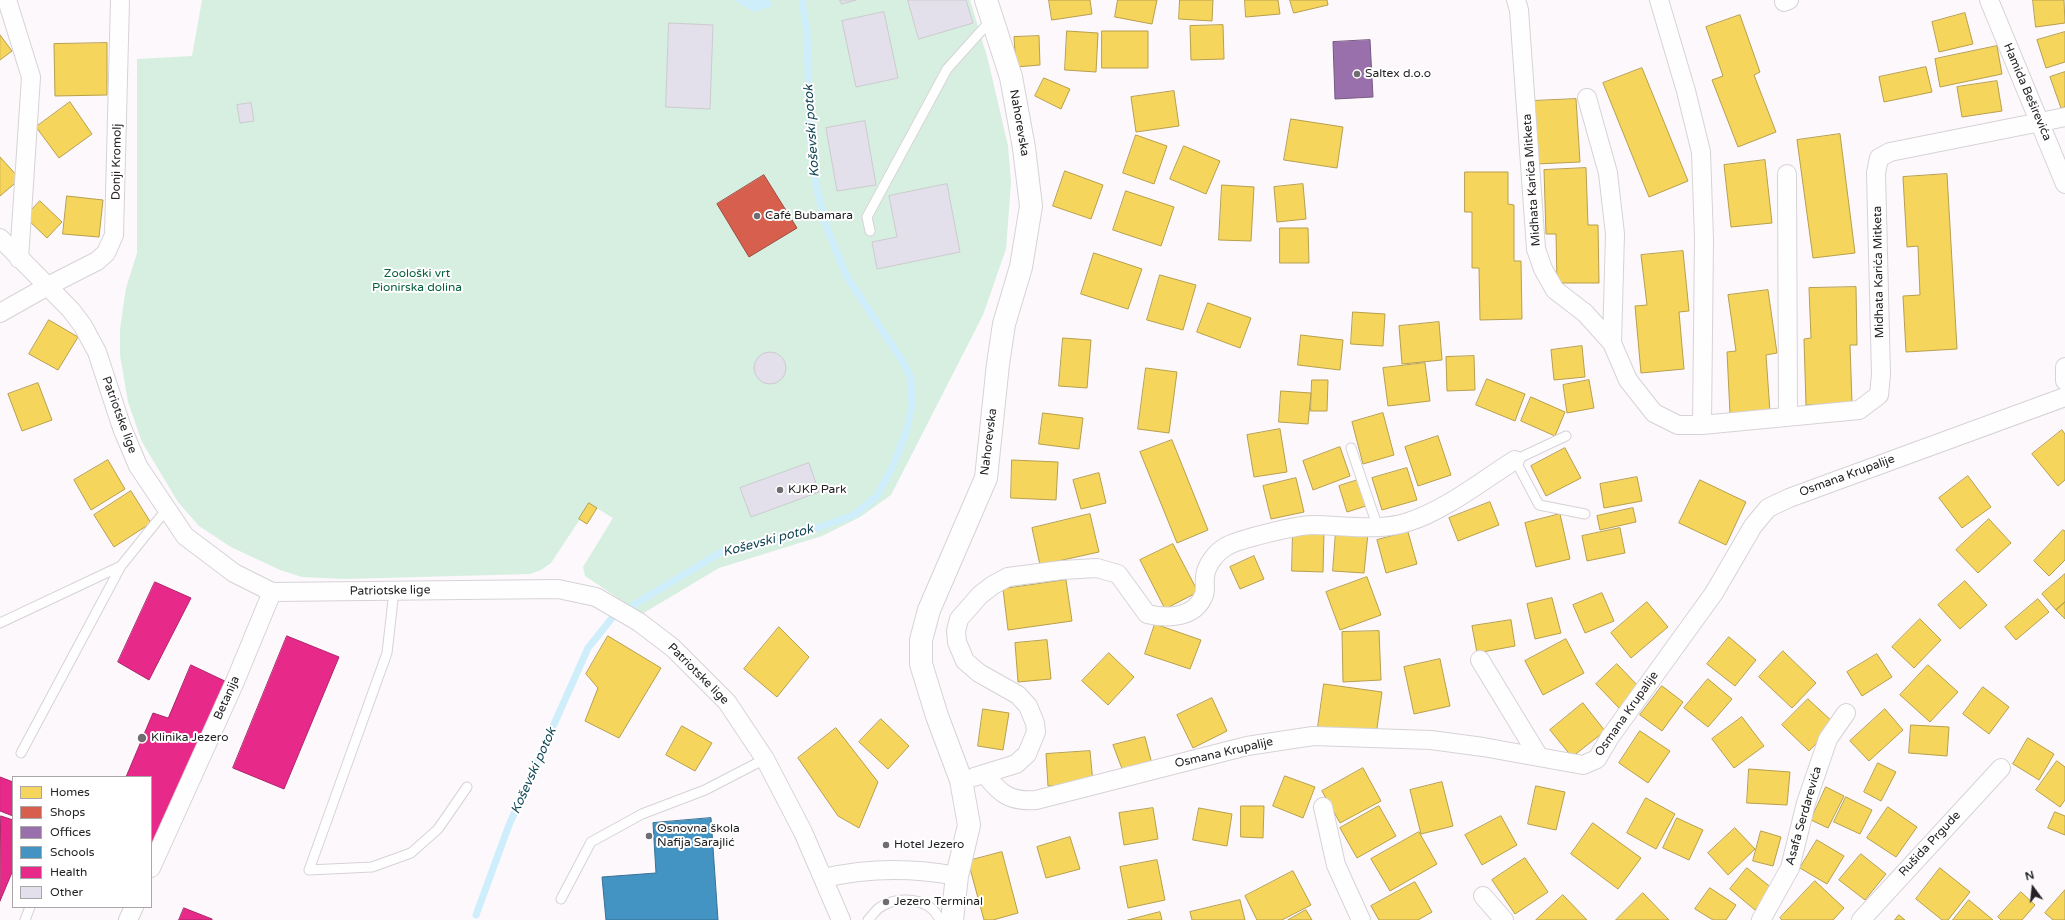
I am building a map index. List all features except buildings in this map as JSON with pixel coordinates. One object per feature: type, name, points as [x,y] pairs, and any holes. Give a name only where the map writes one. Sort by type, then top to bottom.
[{"type":"street","name":"Donji Kromolj","points":[[0,313],[46,287],[97,262],[106,253],[114,235],[120,0]]},
{"type":"street","name":"Midhata Karića Mitketa","points":[[1516,0],[1519,10],[1536,249],[1543,270],[1555,290],[1585,313],[1612,343],[1628,380],[1654,413],[1678,425],[1702,425],[1859,410],[1879,395],[1881,374],[1876,173],[1879,158],[1890,152],[2065,117]]},
{"type":"street","points":[[1659,0],[1686,90],[1701,152],[1704,239],[1702,425]]},
{"type":"street","name":"Hamida Beširevića","points":[[1989,0],[2065,184]]},
{"type":"street","points":[[8,3],[31,77],[19,259]]},
{"type":"street","name":"Nahorevska","points":[[952,920],[957,876],[969,825],[961,780],[937,716],[921,664],[921,640],[929,610],[986,478],[1003,331],[1021,267],[1031,206],[1017,105],[1011,77],[989,10]]},
{"type":"street","points":[[1587,98],[1608,174],[1615,234],[1612,343]]},
{"type":"street","points":[[1788,174],[1788,417]]},
{"type":"street","name":"Patriotske lige","points":[[0,238],[46,287],[71,310],[83,326],[97,352],[122,428],[138,466],[166,510],[185,536],[234,573],[272,592],[558,589],[596,597],[605,604],[639,622],[673,648],[727,702],[765,759],[803,832],[841,920]]},
{"type":"street","points":[[2065,367],[2065,381]]},
{"type":"street","name":"Osmana Krupalije","points":[[985,774],[995,787],[1009,798],[1023,801],[1036,800],[1247,746],[1313,736],[1431,740],[1583,765],[1597,759],[1610,737],[1714,593],[1753,526],[1768,508],[1790,498],[2065,397]]},
{"type":"street","points":[[961,780],[1016,764],[1027,754],[1036,732],[1035,723],[1028,706],[1018,694],[979,674],[965,661],[957,642],[956,631],[959,619],[969,606],[993,585],[1008,577],[1062,570],[1097,568],[1118,574],[1147,614],[1160,618],[1173,617],[1188,613],[1198,606],[1205,594],[1205,576],[1209,564],[1217,554],[1227,546],[1240,541],[1310,525],[1378,528],[1408,522],[1434,511],[1515,460]]},
{"type":"street","name":"Betanija","points":[[152,866],[234,684],[272,592]]},
{"type":"street","points":[[1480,660],[1539,757]]},
{"type":"street","name":"Asafa Serdarevića","points":[[1762,920],[1790,868],[1806,803],[1828,739],[1846,712]]},
{"type":"street","name":"Rušida Prgude","points":[[1861,920],[2001,768]]},
{"type":"street","points":[[1323,807],[1336,865],[1361,920]]},
{"type":"street","points":[[824,878],[844,874],[869,872],[935,872],[957,876]]},
{"type":"street","points":[[1483,896],[1504,920]]},
{"type":"street","points":[[128,920],[134,908]]},
{"type":"lane","points":[[870,231],[867,217],[947,69],[989,10]]},
{"type":"lane","points":[[1566,436],[1515,460],[1539,505],[1585,514]]},
{"type":"lane","points":[[1351,448],[1378,528]]},
{"type":"lane","points":[[21,753],[121,566],[166,510]]},
{"type":"lane","points":[[0,623],[121,566]]},
{"type":"lane","points":[[394,591],[387,653],[309,870],[372,867],[411,853],[438,829],[467,787]]},
{"type":"lane","points":[[561,899],[591,842],[642,814],[705,790],[765,759]]},
{"type":"lane","points":[[868,920],[879,908],[893,902],[908,899],[923,903],[940,920]]},
{"type":"lane","points":[[25,920],[30,908]]},
{"type":"green space","name":"Zoološki vrt Pionirska dolina","points":[[202,0],[970,0],[988,60],[1008,146],[1011,182],[1006,249],[983,315],[891,495],[860,517],[822,536],[719,568],[642,614],[585,576],[583,567],[613,518],[590,504],[551,563],[541,570],[530,574],[344,579],[302,577],[280,570],[231,547],[199,526],[178,502],[142,442],[128,402],[120,355],[120,329],[126,288],[137,253],[137,59],[192,56]]},
{"type":"water","points":[[734,0],[770,0],[772,6],[754,12]]},
{"type":"waterway","name":"Koševski potok","points":[[476,915],[509,825],[588,648],[612,618],[723,551],[794,536],[854,515],[877,496],[893,466],[906,432],[912,405],[911,379],[905,365],[847,277],[827,228],[816,186],[810,145],[807,33],[802,0]]},
{"type":"place","name":"Saltex d.o.o","points":[[1357,74]]},
{"type":"place","name":"Café Bubamara","points":[[757,216]]},
{"type":"place","name":"KJKP Park","points":[[780,490]]},
{"type":"place","name":"Klinika Jezero","points":[[142,738]]},
{"type":"place","name":"Osnovna škola Nafija Sarajlić","points":[[649,836]]},
{"type":"place","name":"Hotel Jezero","points":[[886,845]]},
{"type":"place","name":"Jezero Terminal","points":[[886,902]]}]
